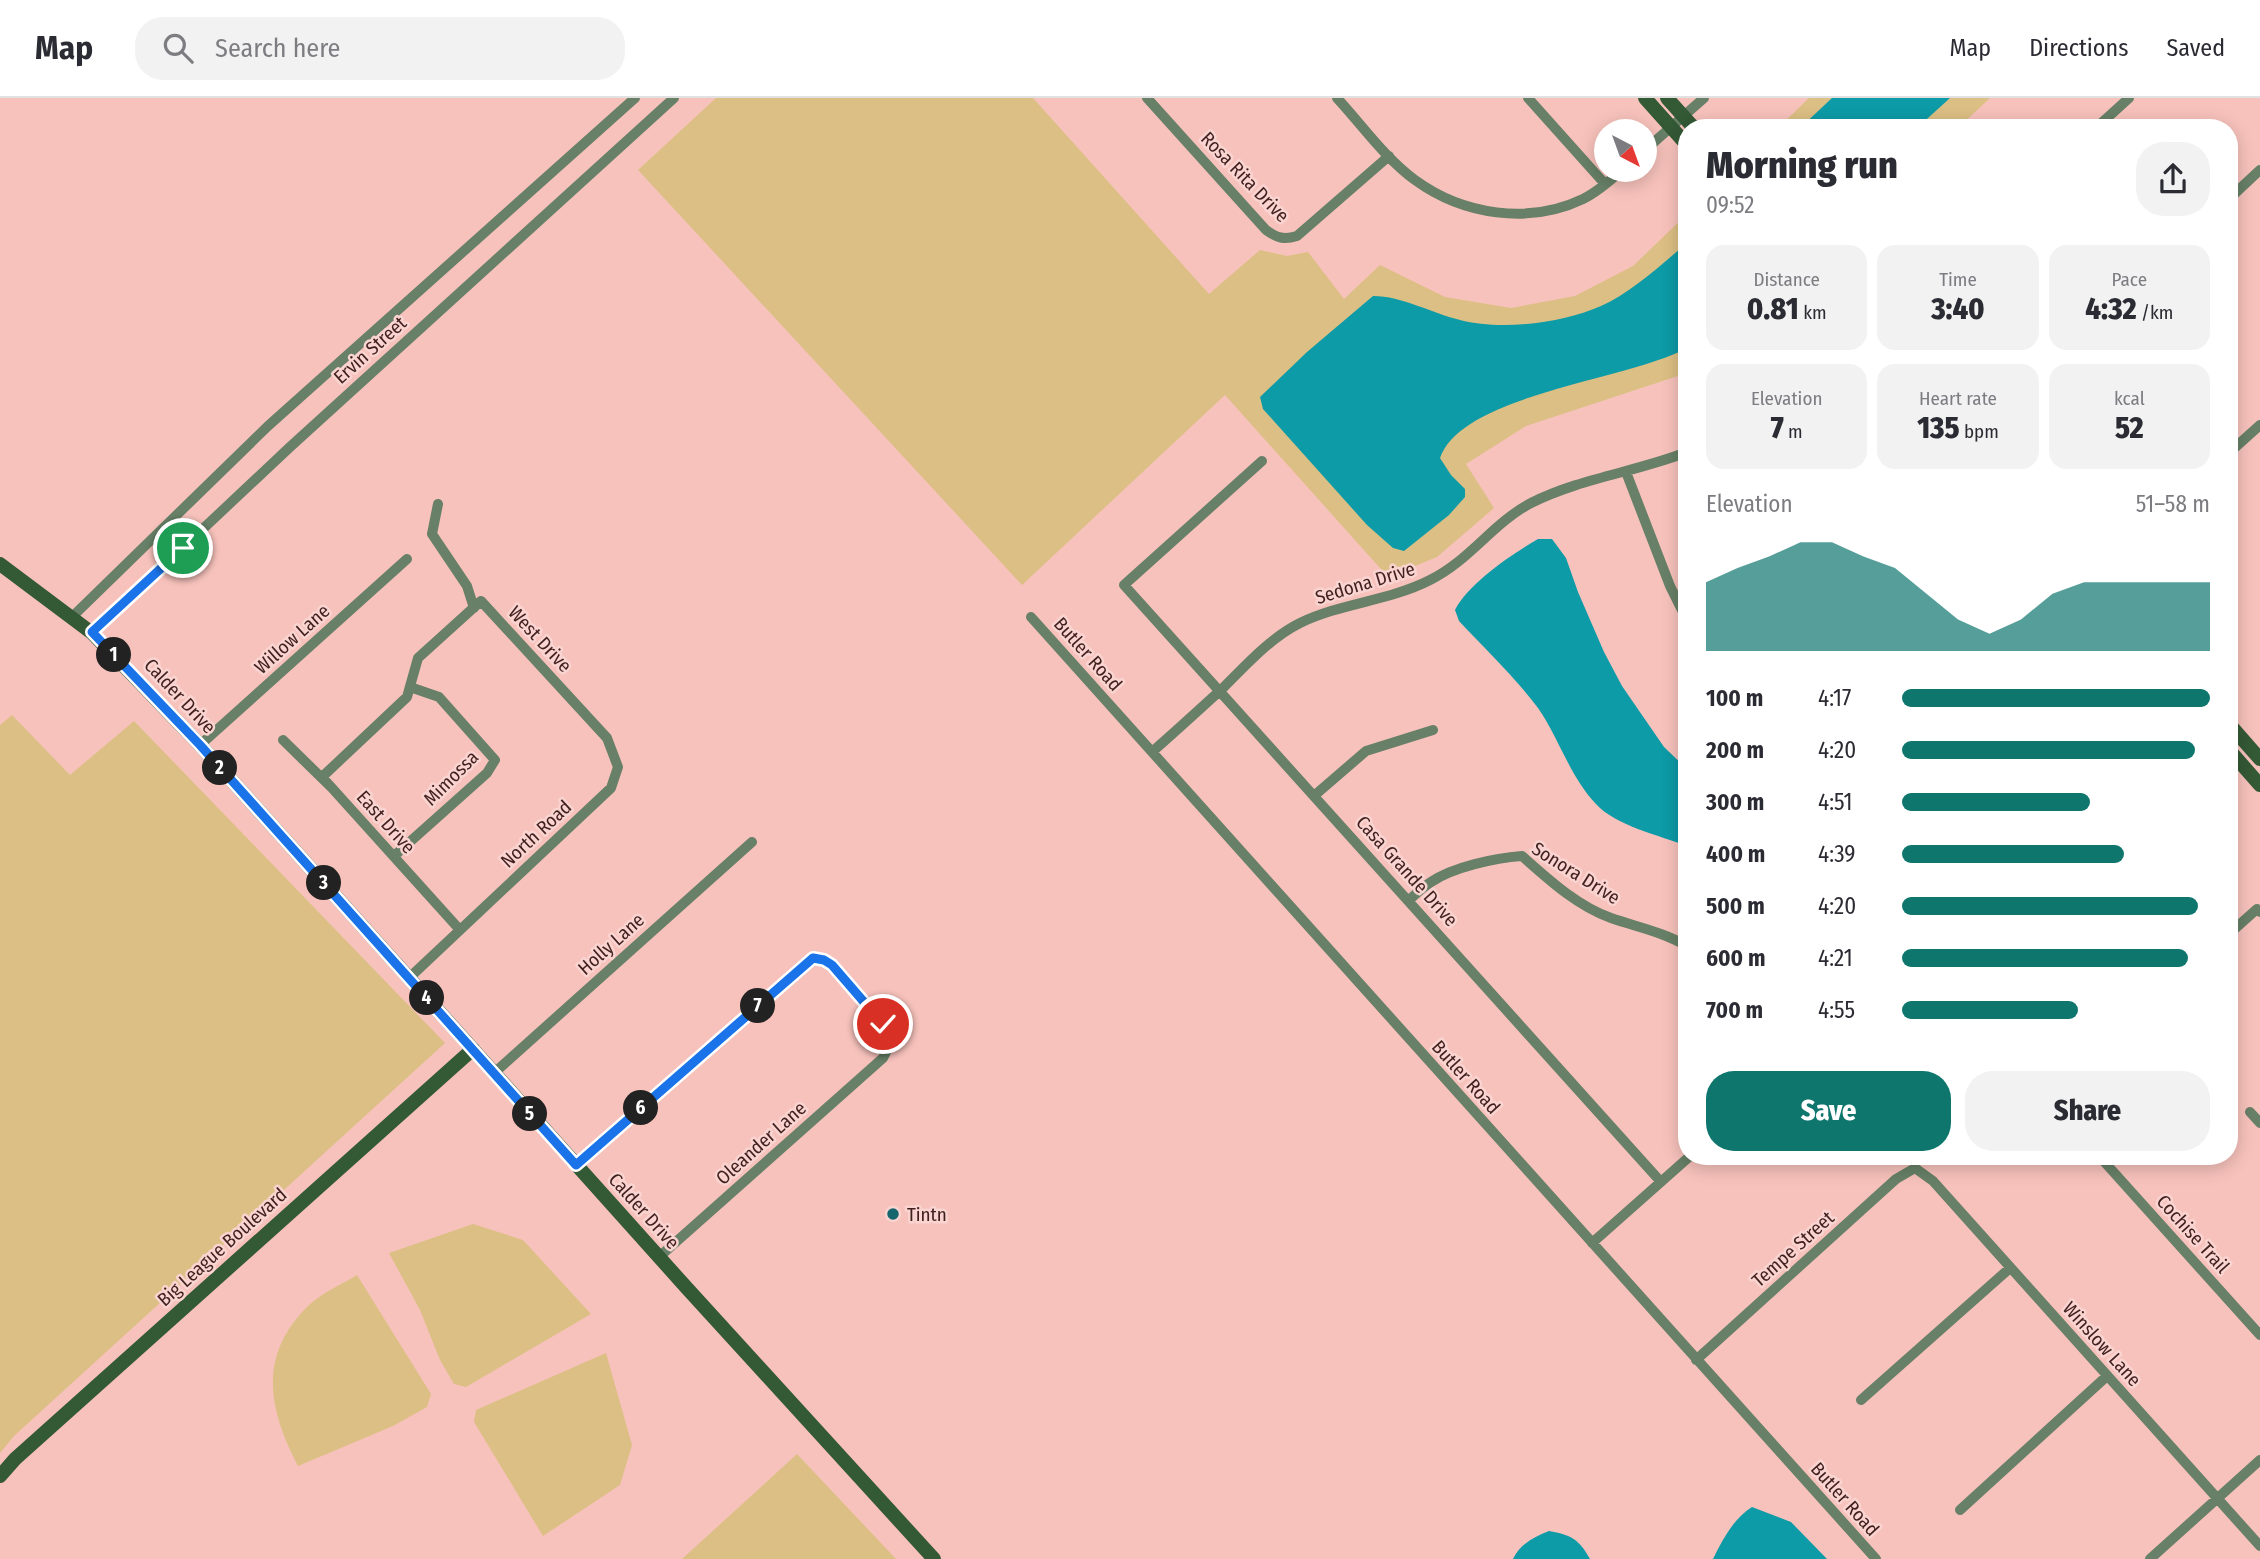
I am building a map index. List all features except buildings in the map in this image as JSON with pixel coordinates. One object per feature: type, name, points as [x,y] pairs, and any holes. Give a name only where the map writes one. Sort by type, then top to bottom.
[{"type":"street","name":"Ervin Street","points":[[73,616],[268,426],[635,98]]},
{"type":"street","name":"Ervin Street","points":[[92,632],[290,447],[674,98]]},
{"type":"street","name":"Rosa Rita Drive","points":[[1147,98],[1266,230],[1277,237],[1287,239],[1297,236],[1389,156]]},
{"type":"street","points":[[1337,98],[1389,156],[1415,180],[1448,200],[1502,215],[1527,214],[1572,204],[1607,182]]},
{"type":"street","points":[[1528,98],[1605,184]]},
{"type":"street","points":[[1645,98],[1678,135]]},
{"type":"street","points":[[1667,98],[1686,119]]},
{"type":"street","points":[[1691,119],[1704,98]]},
{"type":"street","points":[[2106,119],[2129,98]]},
{"type":"street","points":[[1657,139],[1671,127],[1678,125]]},
{"type":"street","points":[[2238,191],[2260,170]]},
{"type":"street","points":[[2238,445],[2260,425]]},
{"type":"street","name":"Sedona Drive","points":[[1152,752],[1261,651],[1298,624],[1316,616],[1404,591],[1433,579],[1462,558],[1501,523],[1529,505],[1564,488],[1678,455]]},
{"type":"street","name":"Casa Grande Drive","points":[[1262,461],[1124,585],[1661,1182]]},
{"type":"street","points":[[1626,471],[1678,602]]},
{"type":"street","points":[[332,788],[322,777],[407,697],[418,658],[474,608],[467,586],[432,534],[438,504]]},
{"type":"street","name":"Willow Lane","points":[[200,745],[407,559]]},
{"type":"street","name":"Calder Drive","points":[[0,564],[92,632],[200,745],[934,1559]]},
{"type":"street","name":"West Drive","points":[[474,608],[481,601],[573,700]]},
{"type":"street","name":"Butler Road","points":[[1031,617],[1876,1559]]},
{"type":"street","name":"Mimossa","points":[[394,856],[487,773],[495,760],[439,698],[410,687]]},
{"type":"street","name":"North Road","points":[[409,978],[611,788],[618,767],[607,738],[573,700]]},
{"type":"street","points":[[1315,795],[1366,751],[1433,730]]},
{"type":"street","points":[[2238,733],[2259,755],[2243,766]]},
{"type":"street","name":"East Drive","points":[[283,740],[332,788],[460,930]]},
{"type":"street","points":[[2238,760],[2260,785]]},
{"type":"street","name":"Holly Lane","points":[[494,1073],[752,842]]},
{"type":"street","name":"Sonora Drive","points":[[1409,900],[1429,883],[1444,875],[1503,858],[1522,856],[1559,887],[1609,917],[1668,935],[1678,941]]},
{"type":"street","points":[[2238,926],[2258,910]]},
{"type":"street","name":"Oleander Lane","points":[[576,1165],[813,958],[832,965],[883,1024],[892,1040],[885,1054],[659,1257]]},
{"type":"street","name":"Big League Boulevard","points":[[0,1476],[15,1459],[473,1049]]},
{"type":"street","points":[[2250,1112],[2260,1123]]},
{"type":"street","points":[[1592,1243],[1680,1165]]},
{"type":"street","name":"Cochise Trail","points":[[2107,1165],[2260,1335]]},
{"type":"street","name":"Winslow Lane","points":[[1915,1168],[1933,1181],[2260,1546]]},
{"type":"street","name":"Tempe Street","points":[[1696,1360],[1896,1179],[1915,1168]]},
{"type":"street","points":[[1861,1401],[2010,1268]]},
{"type":"street","points":[[1960,1510],[2107,1376]]},
{"type":"street","points":[[2150,1559],[2260,1460]]},
{"type":"shaded area","points":[[716,98],[1033,98],[1209,294],[1260,250],[1287,256],[1308,252],[1344,299],[1380,265],[1445,297],[1511,308],[1575,296],[1633,266],[1678,223],[1678,376],[1526,426],[1466,464],[1494,508],[1437,557],[1388,577],[1225,395],[1022,585],[638,170]]},
{"type":"shaded area","points":[[1809,98],[1990,98],[1968,119],[1787,119]]},
{"type":"shaded area","points":[[12,715],[70,775],[134,721],[445,1043],[14,1436],[0,1453],[0,725]]},
{"type":"shaded area","points":[[473,1224],[523,1240],[591,1314],[466,1387],[454,1384],[440,1360],[420,1310],[389,1253]]},
{"type":"shaded area","points":[[357,1275],[431,1394],[427,1407],[393,1426],[298,1466],[280,1425],[275,1405],[273,1385],[280,1345],[307,1307]]},
{"type":"shaded area","points":[[606,1353],[632,1445],[620,1485],[543,1536],[474,1422],[476,1410]]},
{"type":"shaded area","points":[[797,1454],[896,1559],[682,1559]]},
{"type":"water","points":[[1832,98],[1950,98],[1927,119],[1810,119]]},
{"type":"water","points":[[1678,251],[1678,352],[1513,404],[1480,418],[1455,436],[1440,458],[1451,475],[1465,489],[1465,497],[1449,515],[1404,551],[1393,548],[1367,525],[1263,409],[1260,397],[1307,352],[1373,296],[1395,299],[1476,323],[1532,324],[1569,317],[1601,306],[1646,278]]},
{"type":"water","points":[[1538,539],[1552,539],[1566,558],[1604,652],[1622,686],[1664,747],[1678,760],[1678,843],[1626,824],[1596,804],[1579,782],[1538,708],[1510,674],[1459,621],[1455,610],[1461,600],[1504,561]]},
{"type":"water","points":[[1752,1507],[1791,1522],[1827,1559],[1713,1559],[1734,1523]]},
{"type":"water","points":[[1549,1531],[1574,1539],[1590,1559],[1513,1559],[1519,1549],[1528,1542]]},
{"type":"place","name":"Tintn","points":[[893,1214]]},
{"type":"route","points":[[183,548],[92,632],[200,745],[576,1165],[813,958],[832,965],[883,1024]]}]
